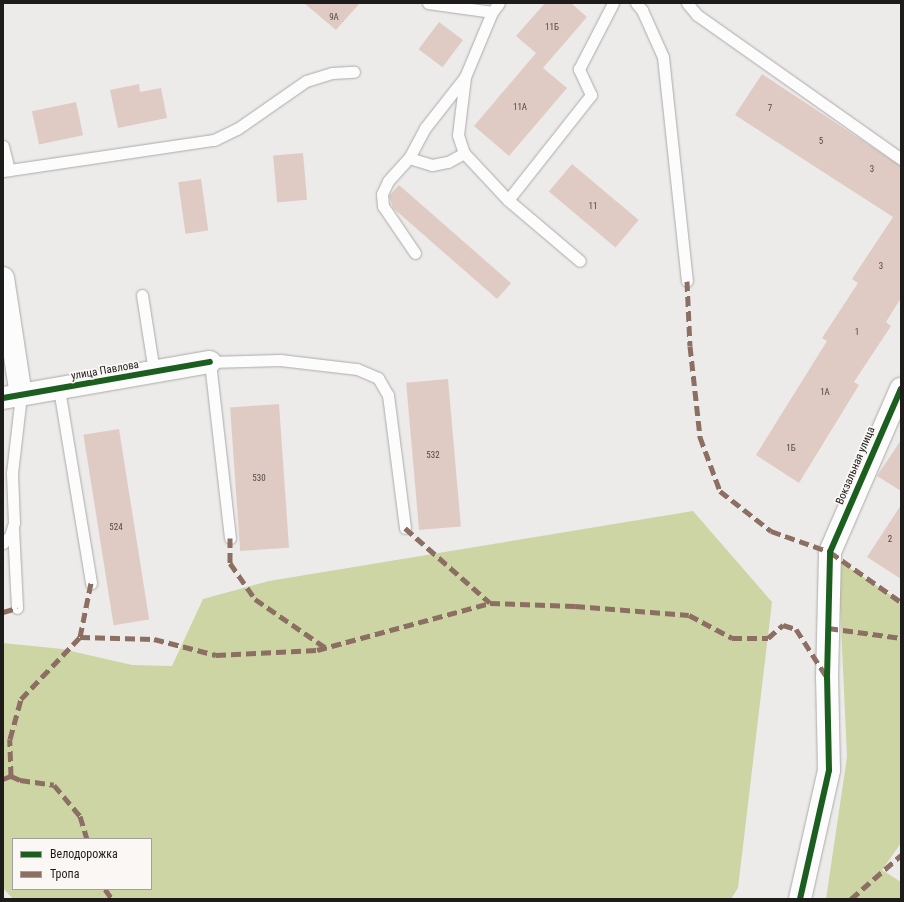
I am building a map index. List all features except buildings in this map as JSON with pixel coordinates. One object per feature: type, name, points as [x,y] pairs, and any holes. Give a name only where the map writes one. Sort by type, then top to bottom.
[{"type":"street","points":[[3,278],[12,396]]},
{"type":"street","name":"улица Павлова","points":[[12,396],[210,362]]},
{"type":"street","name":"Вокзальная улица","points":[[800,899],[829,770],[828,671],[830,552],[901,389]]},
{"type":"lane","points":[[415,253],[383,206],[382,194],[388,181],[409,158],[425,128],[465,77],[495,7],[428,3]]},
{"type":"lane","points":[[508,200],[591,95],[580,69],[613,3]]},
{"type":"lane","points":[[636,3],[642,10],[663,57],[687,281]]},
{"type":"lane","points":[[687,3],[697,15],[901,159]]},
{"type":"lane","points":[[3,146],[6,170],[214,140],[237,129],[306,81],[332,73],[354,72]]},
{"type":"lane","points":[[465,77],[458,135],[464,152],[508,200],[580,261]]},
{"type":"lane","points":[[409,158],[432,165],[448,162],[464,152]]},
{"type":"lane","points":[[142,295],[154,372]]},
{"type":"lane","points":[[230,538],[210,362],[280,360],[357,369],[378,378],[388,395],[405,528]]},
{"type":"lane","points":[[58,389],[90,583]]},
{"type":"lane","points":[[12,396],[8,474],[17,580],[17,608]]},
{"type":"lane","points":[[3,543],[10,536],[13,527]]},
{"type":"green space","points":[[693,511],[772,602],[738,888],[731,899],[13,899],[3,888],[3,643],[62,649],[132,665],[172,666],[203,599],[269,581]]},
{"type":"green space","points":[[838,560],[901,602],[901,843],[882,870],[901,882],[901,899],[826,899],[847,757]]},
{"type":"marked path","points":[[687,281],[690,346],[700,437],[720,491],[771,531],[830,552],[901,602]]},
{"type":"marked path","points":[[405,528],[490,603]]},
{"type":"marked path","points":[[230,538],[230,563],[255,599],[326,648]]},
{"type":"marked path","points":[[11,776],[10,739],[21,699],[80,637],[91,583]]},
{"type":"marked path","points":[[80,637],[154,639],[216,655],[317,650],[490,603],[575,606],[689,615],[732,638],[768,638],[783,625],[796,629],[826,676]]},
{"type":"marked path","points":[[3,612],[17,608]]},
{"type":"marked path","points":[[828,628],[901,638]]},
{"type":"marked path","points":[[3,779],[11,776],[20,780],[54,785],[80,816],[87,838]]},
{"type":"marked path","points":[[851,899],[901,855]]},
{"type":"marked path","points":[[106,890],[112,899]]},
{"type":"cycle path","points":[[3,398],[210,362]]},
{"type":"cycle path","points":[[800,899],[829,770],[827,678],[830,552],[901,389]]}]
